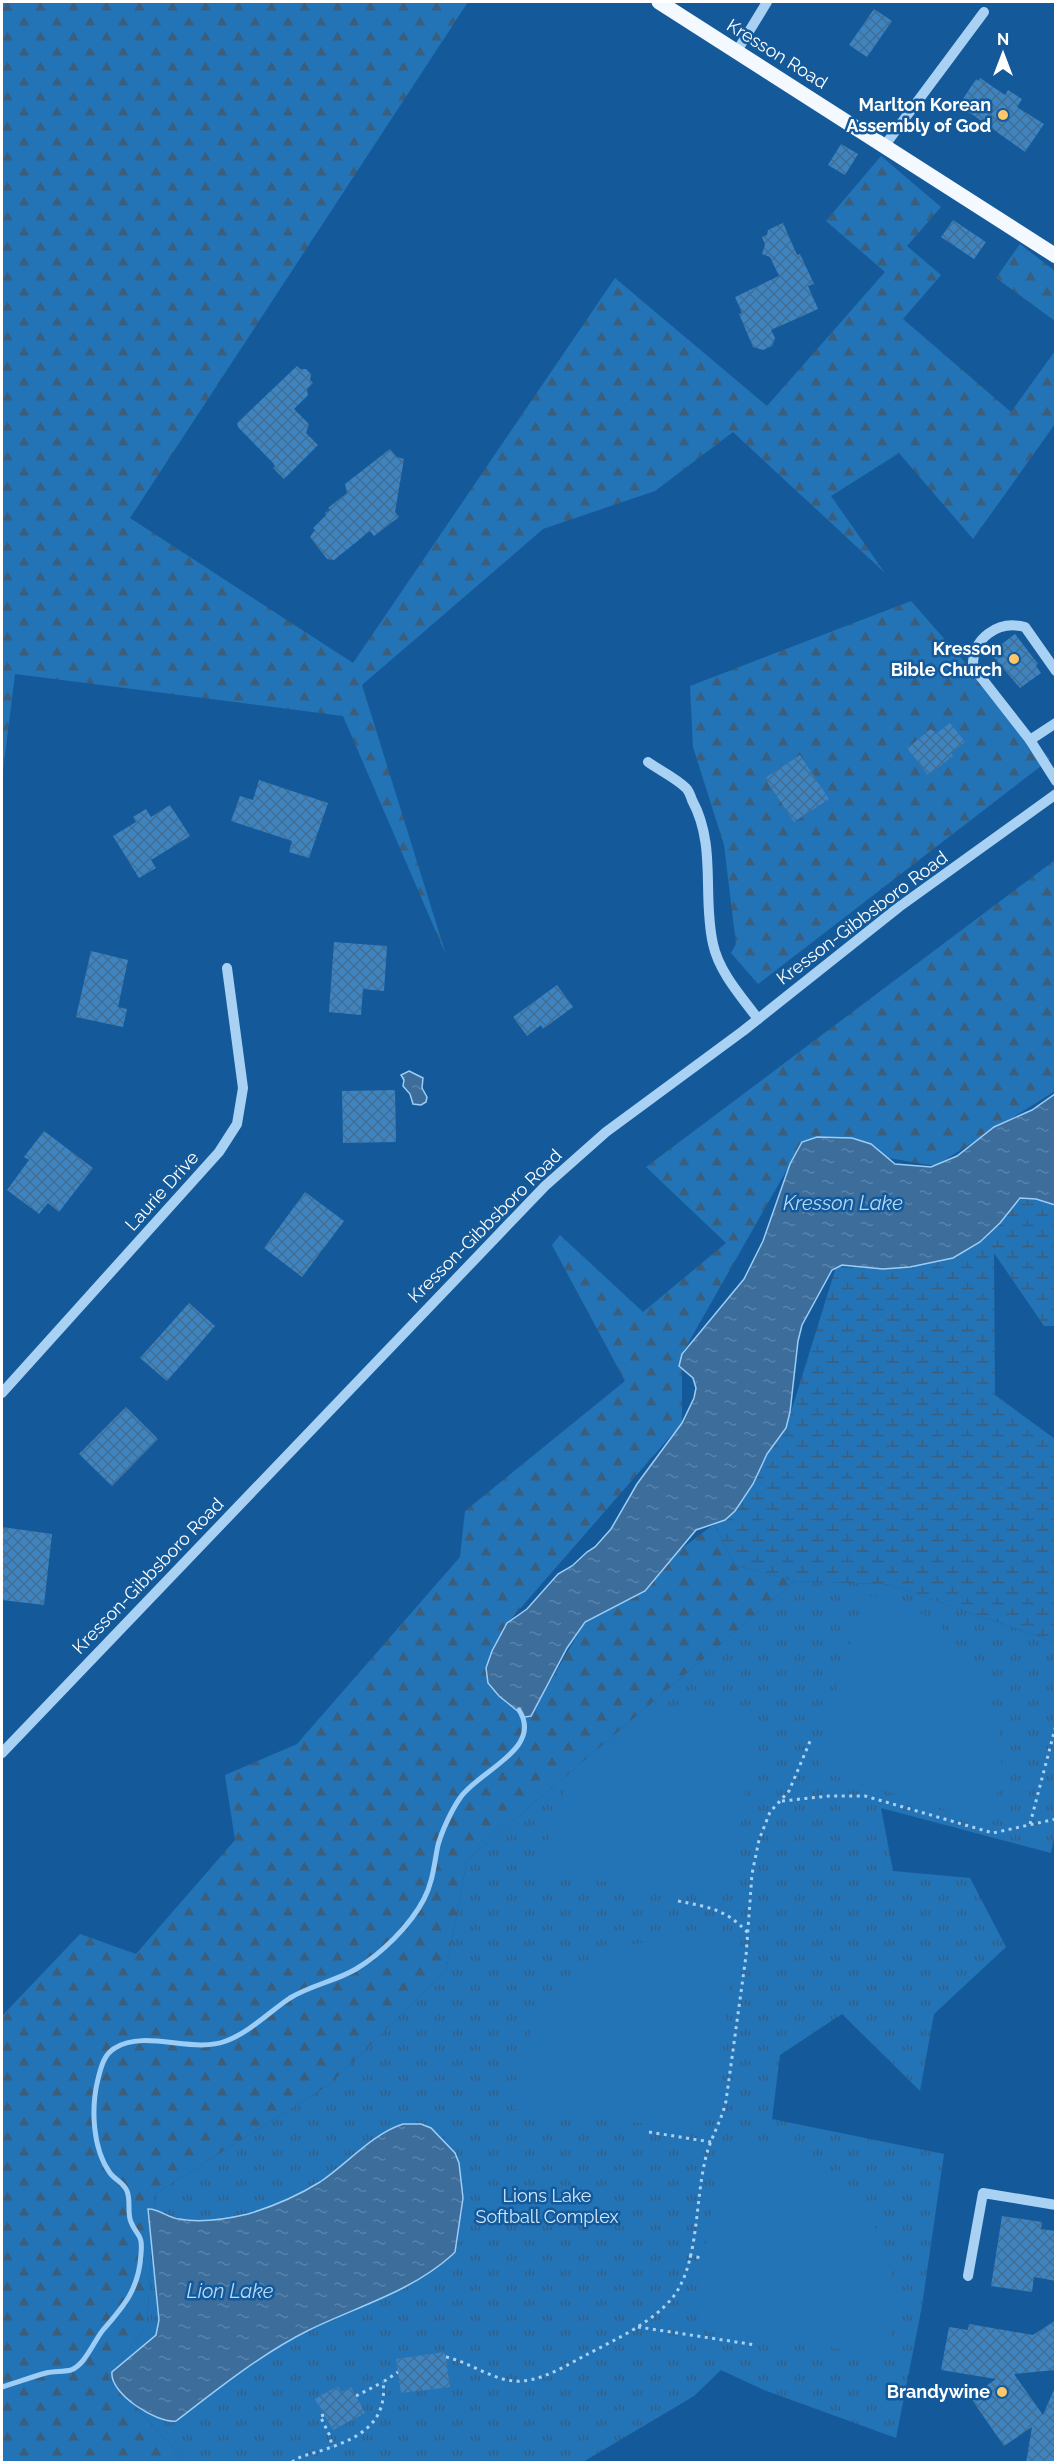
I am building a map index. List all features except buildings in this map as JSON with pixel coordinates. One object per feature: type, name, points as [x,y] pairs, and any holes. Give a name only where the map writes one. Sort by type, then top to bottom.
[{"type":"main road","name":"Kresson Road","points":[[659,2],[1056,256]]},
{"type":"street","points":[[737,51],[767,2]]},
{"type":"street","points":[[885,145],[984,12]]},
{"type":"street","points":[[1056,671],[1022,626],[1005,626],[992,630],[980,641],[974,653],[973,667],[1030,740],[1056,781]]},
{"type":"street","points":[[1030,740],[1056,723]]},
{"type":"street","points":[[648,762],[686,788],[699,813],[708,845],[709,919],[714,947],[724,971],[758,1019]]},
{"type":"street","name":"Kresson-Gibbsboro Road","points":[[2,1753],[531,1200],[606,1132],[758,1019],[900,907],[1056,794]]},
{"type":"street","name":"Laurie Drive","points":[[2,1394],[219,1152],[237,1124],[243,1088],[227,968]]},
{"type":"street","points":[[968,2276],[983,2193],[1056,2205]]},
{"type":"path","points":[[1030,1824],[1056,1725]]},
{"type":"path","points":[[446,2357],[513,2381],[531,2381],[582,2358],[638,2327],[680,2287],[689,2256],[704,2162],[726,2102],[748,1934],[752,1874],[759,1840],[770,1812],[789,1791],[798,1774],[811,1739]]},
{"type":"path","points":[[780,1802],[829,1796],[865,1796],[993,1833],[1056,1819]]},
{"type":"path","points":[[678,1901],[719,1910],[730,1916],[748,1934]]},
{"type":"path","points":[[649,2132],[711,2142]]},
{"type":"path","points":[[689,2256],[703,2258]]},
{"type":"path","points":[[638,2327],[756,2345]]},
{"type":"path","points":[[356,2396],[398,2372]]},
{"type":"path","points":[[292,2463],[299,2457],[332,2446],[367,2429],[375,2421],[384,2398],[382,2382]]},
{"type":"path","points":[[324,2415],[320,2416],[330,2436],[332,2446]]},
{"type":"green space","points":[[2,2],[468,2],[130,518],[353,663],[615,278],[767,406],[885,272],[826,221],[881,156],[941,207],[907,246],[941,275],[903,319],[1011,412],[1055,351],[1055,424],[973,539],[899,453],[831,496],[885,573],[733,432],[655,491],[543,529],[362,685],[446,955],[343,716],[15,674],[2,779]]},
{"type":"green space","points":[[1020,244],[1055,271],[1055,321],[996,278]]},
{"type":"green space","points":[[911,601],[1050,759],[758,984],[731,953],[736,944],[724,845],[693,747],[690,686]]},
{"type":"green space","points":[[1055,860],[1055,1091],[935,1166],[802,1143],[682,1354],[682,1423],[504,1627],[531,1715],[585,1622],[714,1524],[735,1565],[795,1581],[467,1860],[446,1971],[330,2084],[155,2194],[147,2326],[108,2377],[186,2462],[2,2462],[2,2016],[80,1934],[136,1954],[235,1840],[225,1775],[297,1744],[460,1557],[465,1511],[625,1381],[552,1245],[560,1235],[643,1312],[726,1243],[646,1167]]},
{"type":"green space","points":[[1025,1196],[1055,1199],[1055,1326],[1044,1326],[994,1253],[995,1395],[1055,1439],[1055,1642],[886,1584],[795,1581],[735,1565],[714,1524],[786,1428],[836,1267],[953,1258]]},
{"type":"green space","name":"Lions Lake Softball Complex","points":[[795,1581],[886,1584],[1055,1642],[1056,1827],[1051,1853],[881,1808],[893,1871],[970,1878],[1006,1947],[934,2014],[920,2091],[842,2014],[780,2055],[772,2119],[944,2154],[922,2306],[896,2438],[764,2390],[721,2370],[694,2396],[583,2462],[186,2462],[108,2377],[147,2326],[155,2194],[330,2084],[446,1971],[467,1860]]},
{"type":"green space","points":[[865,1594],[909,1608],[933,1621],[950,1636],[977,1673],[995,1715],[1000,1738],[1000,1783],[989,1823],[826,1773],[816,1757]]},
{"type":"green space","points":[[707,1705],[759,1711],[732,1879],[709,1895],[542,1874],[542,1859],[567,1781],[606,1744],[639,1719],[665,1708]]},
{"type":"green space","points":[[674,1938],[737,1939],[712,2108],[684,2128],[514,2109],[523,2048],[547,2006],[592,1961],[629,1945]]},
{"type":"green space","points":[[726,2141],[767,2146],[796,2155],[834,2180],[870,2220],[886,2251],[893,2279],[893,2322],[889,2355],[707,2332],[693,2308]]},
{"type":"water","points":[[409,1071],[423,1078],[422,1088],[427,1097],[426,1102],[421,1105],[413,1104],[410,1094],[403,1086],[404,1080],[401,1075]]},
{"type":"water","name":"Kresson Lake","points":[[1055,1094],[1055,1205],[1036,1199],[1020,1198],[1000,1223],[980,1242],[953,1258],[910,1267],[883,1269],[842,1265],[832,1270],[802,1325],[786,1428],[767,1454],[753,1484],[735,1511],[725,1520],[696,1530],[645,1591],[585,1622],[567,1648],[531,1716],[525,1717],[499,1696],[488,1683],[486,1668],[507,1623],[527,1609],[558,1574],[595,1547],[611,1529],[637,1484],[682,1423],[694,1398],[696,1388],[693,1378],[679,1366],[682,1354],[744,1279],[763,1241],[790,1164],[802,1142],[817,1137],[852,1138],[871,1144],[895,1164],[931,1167],[957,1156],[994,1127],[1032,1110]]},
{"type":"water","name":"Lion Lake","points":[[403,2124],[421,2124],[431,2128],[455,2153],[459,2163],[463,2198],[455,2252],[452,2255],[402,2289],[291,2339],[241,2372],[176,2421],[158,2418],[126,2398],[113,2380],[112,2372],[156,2335],[159,2320],[148,2209],[175,2218],[196,2221],[222,2219],[257,2211],[294,2196],[320,2182],[370,2142]]},
{"type":"waterway","points":[[2,2387],[46,2373],[68,2371],[76,2367],[124,2305],[134,2287],[140,2266],[141,2242],[130,2218],[128,2195],[125,2188],[104,2163],[96,2140],[94,2102],[98,2079],[108,2054],[127,2043],[140,2041],[199,2045],[226,2041],[251,2027],[290,1998],[348,1973],[375,1956],[403,1929],[424,1899],[444,1827],[460,1798],[516,1748],[523,1736],[524,1724],[519,1710]]},
{"type":"place","name":"Marlton Korean Assembly of God","points":[[1003,115]]},
{"type":"place","name":"Kresson Bible Church","points":[[1014,659]]},
{"type":"place","name":"Brandywine","points":[[1002,2392]]}]
